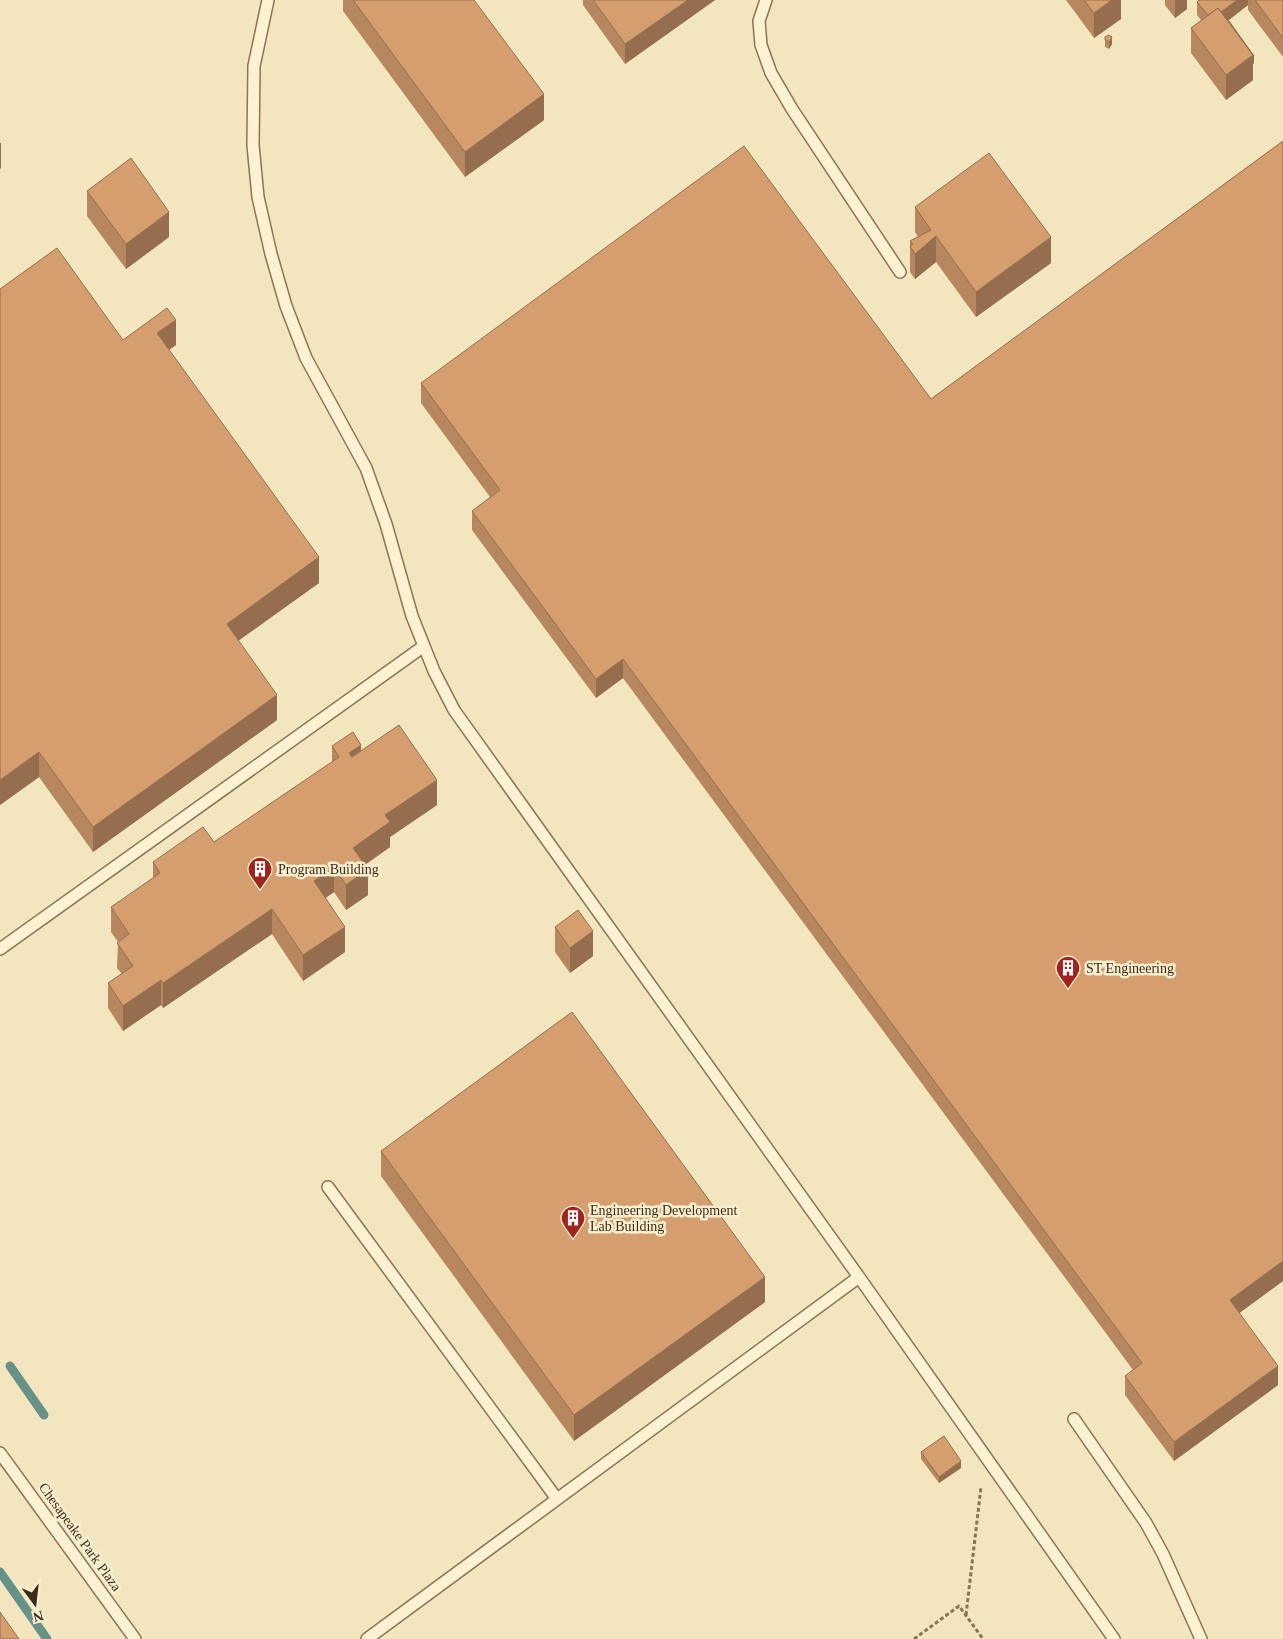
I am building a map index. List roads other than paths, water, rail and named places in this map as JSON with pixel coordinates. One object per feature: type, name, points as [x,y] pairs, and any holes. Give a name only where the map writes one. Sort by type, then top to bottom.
[{"type":"lane","points":[[268,0],[254,66],[253,145],[258,197],[271,254],[286,306],[306,358],[366,468],[386,524],[412,616],[454,710],[986,1455],[1114,1639]]},
{"type":"lane","points":[[766,0],[759,20],[761,45],[771,73],[792,109],[900,272]]},
{"type":"lane","points":[[0,949],[424,646]]},
{"type":"lane","points":[[328,1187],[557,1499]]},
{"type":"lane","points":[[367,1639],[859,1277]]},
{"type":"lane","points":[[1074,1419],[1146,1524],[1163,1554],[1201,1639]]},
{"type":"lane","name":"Chesapeake Park Plaza","points":[[0,1453],[136,1639]]},
{"type":"waterway","points":[[10,1366],[44,1415]]},
{"type":"waterway","points":[[0,1572],[47,1639]]},
{"type":"place","name":"Program Building","points":[[260,890]]},
{"type":"place","name":"ST Engineering","points":[[1068,989]]},
{"type":"place","name":"Engineering Development Lab Building","points":[[573,1239]]}]
